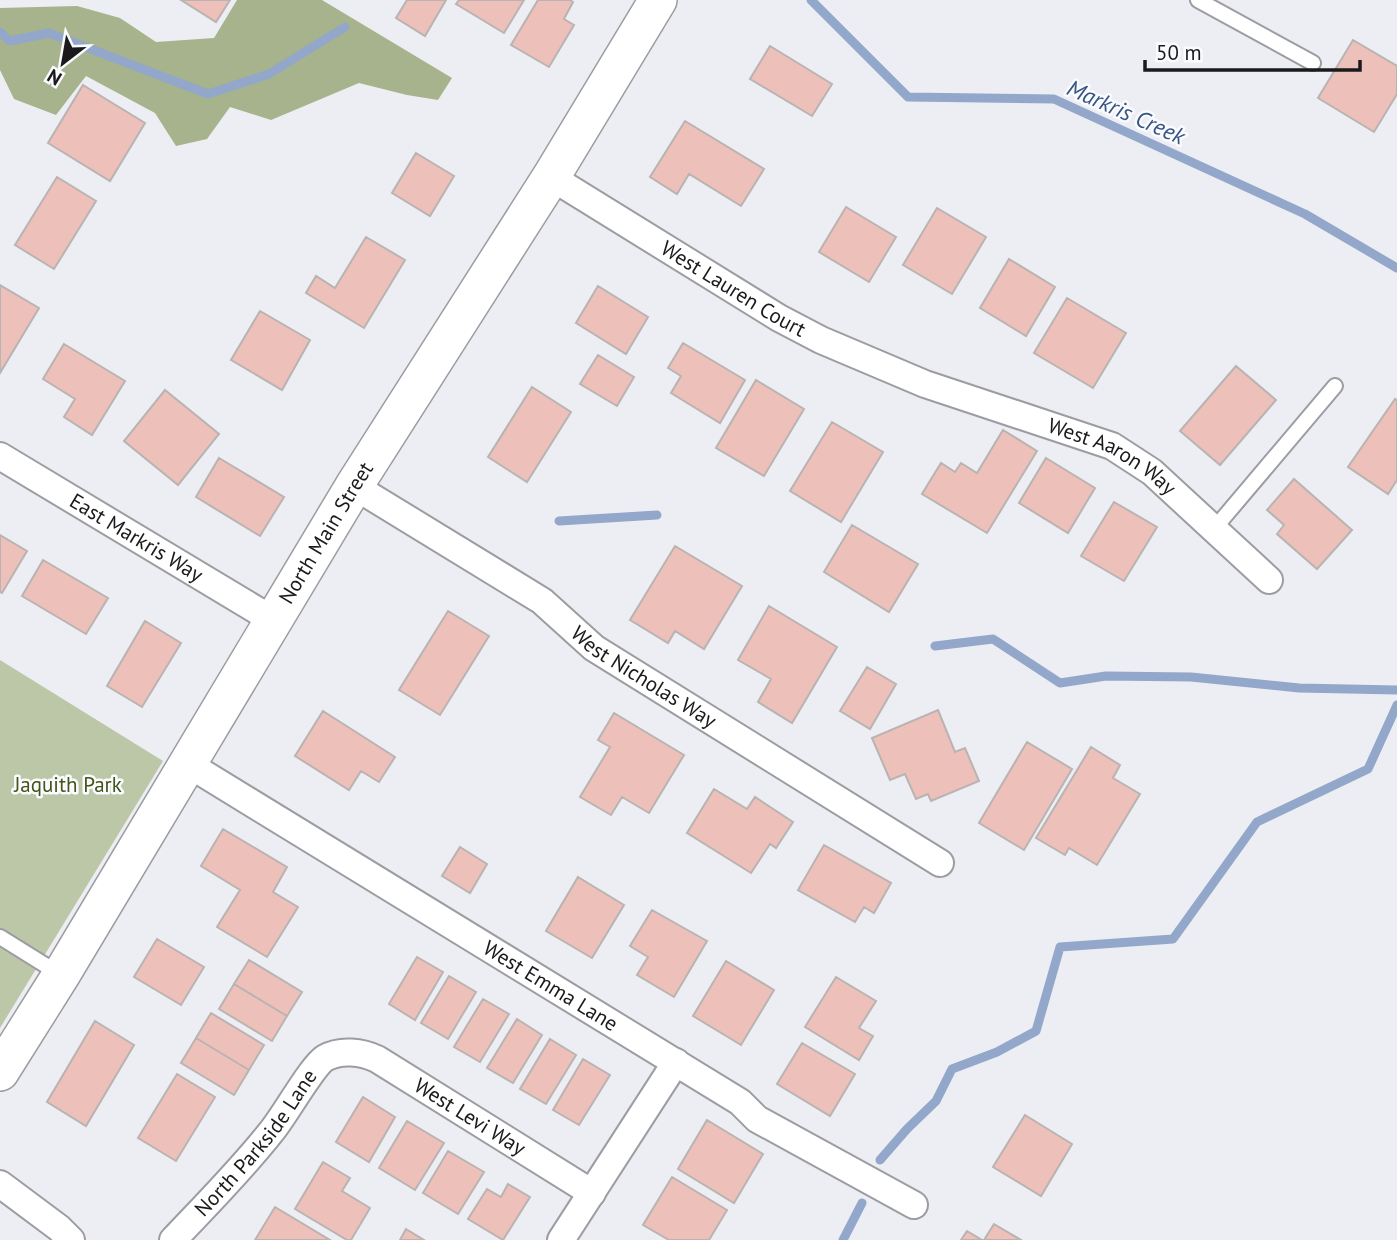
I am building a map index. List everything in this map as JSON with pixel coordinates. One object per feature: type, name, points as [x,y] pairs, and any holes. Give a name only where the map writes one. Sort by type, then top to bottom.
[{"type":"street","name":"North Main Street","points":[[0,1072],[354,486],[551,177],[658,0]]},
{"type":"street","name":"West Lauren Court","points":[[551,177],[779,318],[821,340],[925,384]]},
{"type":"street","name":"West Aaron Way","points":[[925,384],[1112,446],[1152,472],[1269,580]]},
{"type":"street","name":"East Markris Way","points":[[0,456],[273,620]]},
{"type":"street","name":"West Nicholas Way","points":[[354,486],[542,601],[594,648],[940,863]]},
{"type":"street","name":"West Emma Lane","points":[[188,764],[676,1062],[740,1102],[757,1119],[914,1205]]},
{"type":"street","name":"West Levi Way","points":[[343,1053],[362,1052],[377,1059],[592,1193]]},
{"type":"street","name":"North Parkside Lane","points":[[173,1240],[271,1132],[316,1068],[326,1058],[343,1053]]},
{"type":"street","points":[[561,1240],[676,1062]]},
{"type":"street","points":[[0,1184],[60,1228],[71,1240]]},
{"type":"lane","points":[[1198,0],[1312,63]]},
{"type":"lane","points":[[1214,529],[1335,386]]},
{"type":"lane","points":[[0,937],[61,975]]},
{"type":"green space","points":[[237,0],[322,0],[452,78],[438,100],[359,83],[271,120],[230,107],[207,139],[176,146],[155,113],[86,76],[56,115],[14,99],[0,70],[0,8],[77,6],[120,18],[156,42],[214,38]]},
{"type":"green space","name":"Jaquith Park","points":[[0,660],[163,761],[0,1028]]},
{"type":"building","points":[[181,0],[230,0],[216,22]]},
{"type":"building","points":[[407,0],[446,0],[425,36],[396,18]]},
{"type":"building","points":[[459,0],[524,0],[504,33],[456,4]]},
{"type":"building","points":[[538,0],[573,2],[564,19],[574,25],[549,67],[511,45]]},
{"type":"building","points":[[1353,40],[1397,66],[1397,94],[1374,132],[1318,98]]},
{"type":"building","points":[[770,46],[832,84],[812,116],[750,79]]},
{"type":"building","points":[[83,85],[145,123],[110,181],[48,143]]},
{"type":"building","points":[[685,121],[764,169],[741,206],[689,174],[677,194],[650,177]]},
{"type":"building","points":[[416,153],[454,176],[430,216],[392,193]]},
{"type":"building","points":[[57,177],[96,201],[54,269],[15,245]]},
{"type":"building","points":[[846,207],[896,237],[869,282],[819,252]]},
{"type":"building","points":[[937,208],[986,237],[952,294],[903,265]]},
{"type":"building","points":[[366,237],[405,260],[364,328],[306,293],[316,276],[335,288]]},
{"type":"building","points":[[1009,259],[1055,287],[1026,336],[980,308]]},
{"type":"building","points":[[0,285],[39,308],[0,373]]},
{"type":"building","points":[[598,286],[648,317],[626,354],[576,323]]},
{"type":"building","points":[[1067,298],[1126,333],[1093,388],[1034,353]]},
{"type":"building","points":[[260,311],[310,340],[282,390],[231,360]]},
{"type":"building","points":[[683,343],[745,380],[720,423],[671,393],[681,376],[668,368]]},
{"type":"building","points":[[64,344],[125,381],[92,435],[64,417],[75,399],[43,379]]},
{"type":"building","points":[[598,355],[634,377],[617,406],[580,384]]},
{"type":"building","points":[[1236,366],[1276,400],[1220,465],[1180,431]]},
{"type":"building","points":[[756,380],[804,409],[764,476],[716,448]]},
{"type":"building","points":[[532,387],[571,412],[527,482],[488,457]]},
{"type":"building","points":[[165,390],[219,434],[178,485],[124,441]]},
{"type":"building","points":[[1395,399],[1397,480],[1388,494],[1348,467]]},
{"type":"building","points":[[832,422],[883,452],[841,522],[790,491]]},
{"type":"building","points":[[1003,430],[1037,451],[987,533],[922,494],[941,463],[955,472],[961,463],[977,473]]},
{"type":"building","points":[[219,458],[284,497],[260,536],[196,497]]},
{"type":"building","points":[[1046,458],[1095,488],[1068,533],[1019,503]]},
{"type":"building","points":[[1294,479],[1352,530],[1317,569],[1277,534],[1284,525],[1267,510]]},
{"type":"building","points":[[1114,502],[1157,527],[1124,581],[1081,556]]},
{"type":"building","points":[[852,525],[918,564],[889,612],[824,572]]},
{"type":"building","points":[[0,535],[27,551],[2,593],[0,592]]},
{"type":"building","points":[[675,546],[742,586],[704,649],[675,631],[668,643],[630,620]]},
{"type":"building","points":[[43,560],[108,598],[86,634],[22,596]]},
{"type":"building","points":[[769,606],[837,647],[792,723],[758,702],[771,679],[738,660]]},
{"type":"building","points":[[448,611],[489,636],[440,715],[399,690]]},
{"type":"building","points":[[145,621],[181,643],[142,707],[107,686]]},
{"type":"building","points":[[867,667],[896,684],[870,729],[840,711]]},
{"type":"building","points":[[938,710],[955,752],[965,748],[979,781],[931,801],[928,794],[916,799],[905,774],[890,780],[872,738]]},
{"type":"building","points":[[323,711],[395,757],[379,782],[361,771],[349,790],[295,756]]},
{"type":"building","points":[[614,713],[684,755],[649,813],[622,797],[611,815],[580,797],[610,747],[598,740]]},
{"type":"building","points":[[1027,742],[1072,769],[1024,850],[979,823]]},
{"type":"building","points":[[1091,747],[1120,765],[1113,778],[1140,794],[1097,865],[1069,848],[1065,855],[1036,838]]},
{"type":"building","points":[[714,789],[747,809],[755,797],[793,822],[776,848],[770,844],[751,873],[687,833]]},
{"type":"building","points":[[223,829],[287,867],[273,892],[298,907],[267,957],[217,927],[240,890],[201,866]]},
{"type":"building","points":[[824,845],[891,883],[874,913],[864,907],[855,922],[798,890]]},
{"type":"building","points":[[460,847],[487,864],[470,893],[442,876]]},
{"type":"building","points":[[578,877],[624,905],[592,958],[546,931]]},
{"type":"building","points":[[652,910],[707,941],[674,997],[637,975],[648,957],[630,946]]},
{"type":"building","points":[[157,939],[204,967],[181,1005],[134,977]]},
{"type":"building","points":[[417,957],[443,972],[415,1020],[389,1004]]},
{"type":"building","points":[[249,960],[302,992],[287,1016],[234,984]]},
{"type":"building","points":[[726,961],[774,990],[741,1045],[693,1016]]},
{"type":"building","points":[[449,976],[476,992],[448,1039],[421,1023]]},
{"type":"building","points":[[836,977],[876,1001],[859,1028],[873,1036],[859,1060],[805,1027]]},
{"type":"building","points":[[234,984],[287,1016],[272,1041],[219,1009]]},
{"type":"building","points":[[483,999],[509,1014],[480,1062],[454,1047]]},
{"type":"building","points":[[211,1013],[264,1045],[249,1070],[196,1038]]},
{"type":"building","points":[[517,1019],[542,1035],[513,1083],[487,1068]]},
{"type":"building","points":[[95,1021],[134,1045],[86,1126],[47,1102]]},
{"type":"building","points":[[196,1038],[249,1070],[234,1095],[181,1063]]},
{"type":"building","points":[[550,1039],[576,1055],[546,1104],[520,1089]]},
{"type":"building","points":[[802,1043],[855,1074],[830,1116],[777,1084]]},
{"type":"building","points":[[583,1059],[610,1075],[579,1125],[553,1110]]},
{"type":"building","points":[[177,1074],[215,1097],[176,1161],[138,1138]]},
{"type":"building","points":[[363,1097],[395,1117],[369,1162],[336,1142]]},
{"type":"building","points":[[1025,1115],[1072,1144],[1041,1196],[993,1167]]},
{"type":"building","points":[[707,1120],[763,1154],[734,1203],[678,1169]]},
{"type":"building","points":[[407,1121],[444,1143],[415,1190],[379,1168]]},
{"type":"building","points":[[448,1151],[484,1172],[458,1214],[423,1193]]},
{"type":"building","points":[[323,1162],[350,1178],[342,1191],[370,1208],[351,1240],[295,1209]]},
{"type":"building","points":[[672,1177],[727,1210],[709,1240],[669,1240],[643,1225]]},
{"type":"building","points":[[508,1184],[530,1197],[503,1240],[468,1219],[487,1189],[501,1197]]},
{"type":"building","points":[[275,1207],[330,1240],[255,1240]]},
{"type":"building","points":[[994,1224],[1021,1240],[984,1240]]},
{"type":"building","points":[[406,1229],[424,1240],[400,1240]]},
{"type":"building","points":[[967,1231],[982,1240],[961,1240]]},
{"type":"waterway","name":"Markris Creek","points":[[811,0],[908,97],[1054,99],[1305,214],[1397,268]]},
{"type":"waterway","name":"Markris Creek","points":[[0,32],[10,41],[49,33],[208,94],[269,74],[345,27]]},
{"type":"waterway","points":[[559,521],[657,515]]},
{"type":"waterway","points":[[935,646],[993,639],[1060,683],[1106,676],[1191,677],[1299,688],[1397,690]]},
{"type":"waterway","points":[[880,1160],[936,1101],[952,1069],[997,1052],[1036,1031],[1060,947],[1173,939],[1257,822],[1368,769],[1397,705]]},
{"type":"waterway","points":[[843,1240],[862,1203]]}]
